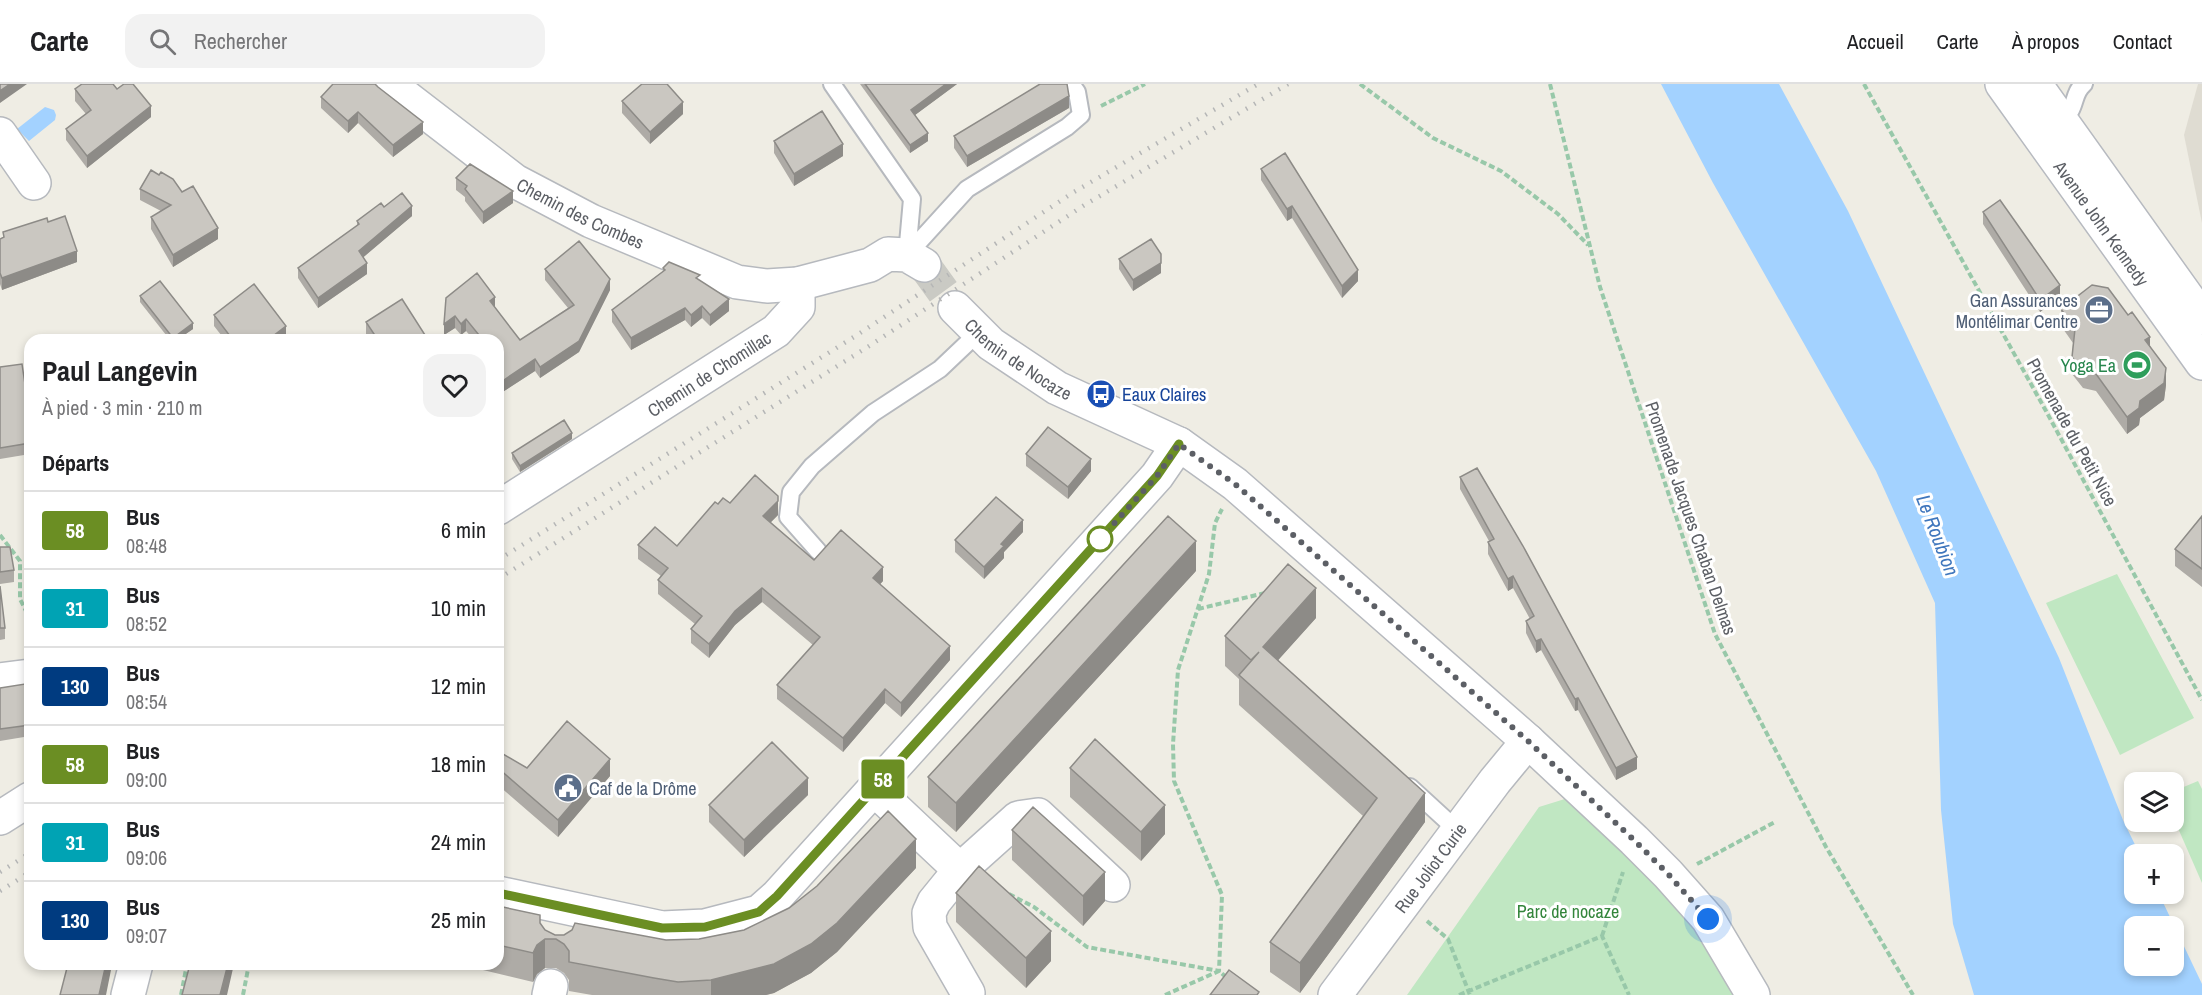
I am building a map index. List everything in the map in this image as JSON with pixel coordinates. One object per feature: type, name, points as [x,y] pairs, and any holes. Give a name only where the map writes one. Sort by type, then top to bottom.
[{"type":"street","name":"Chemin des Combes","points":[[389,84],[515,181],[591,220],[737,282],[767,286],[798,284]]},
{"type":"street","name":"Avenue John Kennedy","points":[[2002,84],[2202,363]]},
{"type":"street","name":"Avenue John Kennedy","points":[[2035,84],[2202,318]]},
{"type":"street","points":[[0,134],[34,183]]},
{"type":"street","points":[[798,284],[870,265],[888,255],[916,260]]},
{"type":"street","name":"Chemin de Chomillac","points":[[504,504],[776,331],[798,307],[798,284]]},
{"type":"street","name":"Chemin de Nocaze","points":[[956,308],[991,344],[1058,388],[1179,444],[1235,484],[1528,741],[1634,840],[1708,919],[1753,995]]},
{"type":"street","points":[[504,896],[563,923],[662,928],[705,927],[759,912],[777,896],[1157,476],[1179,444]]},
{"type":"street","points":[[0,680],[24,677]]},
{"type":"street","name":"Rue Joliot Curie","points":[[1335,995],[1528,741]]},
{"type":"street","points":[[874,789],[960,870]]},
{"type":"street","points":[[0,818],[24,803]]},
{"type":"street","points":[[968,993],[930,927],[929,913],[934,902],[960,870],[1018,818],[1038,815],[1113,885]]},
{"type":"street","points":[[128,995],[134,970]]},
{"type":"lane","points":[[832,84],[912,199],[916,260]]},
{"type":"lane","points":[[916,260],[967,189],[1067,127],[1081,115],[1077,92],[1071,84]]},
{"type":"lane","points":[[2061,120],[2069,115],[2079,87],[2084,84]]},
{"type":"lane","points":[[818,551],[788,517],[791,492],[812,466],[873,413],[940,369],[979,332]]},
{"type":"lane","points":[[1398,776],[1458,831]]},
{"type":"lane","points":[[0,802],[24,786]]},
{"type":"path","points":[[1081,115],[1145,84]]},
{"type":"path","points":[[1360,84],[1433,138],[1501,171],[1558,214],[1590,247]]},
{"type":"path","name":"Promenade Jacques Chaban Delmas","points":[[1550,84],[1590,247],[1611,320],[1715,634],[1826,847],[1913,995]]},
{"type":"path","name":"Promenade du Petit Nice","points":[[1864,84],[2041,401],[2202,700]]},
{"type":"path","points":[[1219,971],[1222,895],[1174,781],[1173,744],[1178,670],[1209,574],[1215,523],[1235,484]]},
{"type":"path","points":[[0,535],[20,561],[20,599],[24,607]]},
{"type":"path","points":[[1197,609],[1274,591]]},
{"type":"path","points":[[1688,869],[1775,822]]},
{"type":"path","points":[[1629,995],[1602,936],[1634,840]]},
{"type":"path","points":[[1003,891],[1034,907],[1087,947],[1219,971],[1233,983]]},
{"type":"path","points":[[1403,907],[1432,925],[1448,939],[1469,993]]},
{"type":"path","points":[[1459,995],[1469,993],[1602,936]]},
{"type":"path","points":[[181,995],[186,970]]},
{"type":"path","points":[[243,995],[248,970]]},
{"type":"path","points":[[1165,995],[1219,971]]},
{"type":"shaded area","points":[[2198,84],[2202,84],[2202,223],[2184,135]]},
{"type":"green space","points":[[2117,574],[2194,718],[2120,755],[2046,603]]},
{"type":"green space","points":[[2198,781],[2202,789],[2202,883],[2180,832],[2184,832],[2184,787]]},
{"type":"green space","name":"Parc de nocaze","points":[[1568,798],[1677,897],[1736,995],[1407,995],[1539,807]]},
{"type":"water","name":"Le Roubion","points":[[1661,84],[1779,84],[1848,211],[2059,658],[2124,822],[2124,832],[2129,832],[2135,844],[2124,844],[2124,904],[2164,904],[2170,916],[2124,916],[2124,976],[2184,976],[2184,946],[2202,984],[2202,995],[1974,995],[1953,924],[1941,810],[1935,603],[1876,471],[1713,183]]},
{"type":"water","points":[[45,107],[54,110],[55,120],[29,141],[17,129]]},
{"type":"building","points":[[0,84],[10,84],[0,91]]},
{"type":"building","points":[[82,84],[113,84],[117,89],[124,84],[133,84],[151,106],[87,156],[66,129],[91,110],[75,89]]},
{"type":"building","points":[[333,84],[375,84],[423,122],[393,145],[358,112],[348,121],[321,97]]},
{"type":"building","points":[[642,84],[667,84],[683,102],[650,132],[622,101]]},
{"type":"building","points":[[865,84],[946,84],[911,110],[928,133],[910,145]]},
{"type":"building","points":[[1040,84],[1067,84],[1069,96],[967,156],[954,136]]},
{"type":"building","points":[[822,111],[843,144],[794,174],[774,141]]},
{"type":"building","points":[[1285,153],[1358,270],[1342,286],[1292,206],[1287,209],[1261,169]]},
{"type":"building","points":[[470,164],[513,191],[483,212],[465,189],[467,186],[456,178]]},
{"type":"building","points":[[151,170],[159,175],[161,172],[173,179],[182,192],[193,186],[218,228],[173,255],[151,217],[171,205],[140,189]]},
{"type":"building","points":[[402,193],[412,206],[359,251],[367,263],[318,298],[298,268],[359,224],[357,221],[381,203],[384,207]]},
{"type":"building","points":[[2000,200],[2060,285],[2040,300],[1983,212]]},
{"type":"building","points":[[65,216],[77,251],[2,278],[0,239],[4,237],[3,232],[47,218],[48,222]]},
{"type":"building","points":[[1151,239],[1161,254],[1161,263],[1133,280],[1119,259]]},
{"type":"building","points":[[579,241],[610,279],[579,341],[540,367],[535,359],[504,380],[504,334],[478,334],[466,319],[461,324],[455,316],[444,324],[446,298],[477,273],[495,297],[490,301],[520,340],[574,305],[545,269]]},
{"type":"building","points":[[669,262],[700,275],[696,278],[729,299],[710,315],[702,306],[691,315],[685,308],[631,338],[612,310],[665,270],[663,268]]},
{"type":"building","points":[[160,281],[193,323],[178,334],[170,334],[140,296]]},
{"type":"building","points":[[254,284],[286,326],[276,334],[228,334],[214,315]]},
{"type":"building","points":[[2092,285],[2108,288],[2128,315],[2132,312],[2150,337],[2145,340],[2166,368],[2164,383],[2140,401],[2139,408],[2127,417],[2096,374],[2083,371],[2072,357],[2075,329],[2061,309]]},
{"type":"building","points":[[402,299],[424,334],[374,334],[366,322]]},
{"type":"building","points":[[22,364],[24,444],[0,448],[0,367]]},
{"type":"building","points":[[564,420],[572,433],[520,466],[512,453]]},
{"type":"building","points":[[1048,427],[1091,459],[1068,487],[1026,454]]},
{"type":"building","points":[[1477,468],[1523,546],[1637,757],[1616,768],[1578,698],[1575,699],[1541,639],[1536,641],[1526,621],[1534,616],[1513,576],[1508,579],[1488,542],[1494,539],[1460,477]]},
{"type":"building","points":[[755,475],[778,496],[778,501],[763,516],[814,560],[841,530],[883,567],[873,578],[950,646],[901,703],[885,689],[843,738],[777,685],[820,637],[762,588],[735,611],[709,644],[691,629],[702,616],[658,580],[668,568],[638,545],[655,527],[677,546],[715,502],[718,504],[723,498],[730,503]]},
{"type":"building","points":[[996,497],[1023,520],[1001,544],[1004,546],[984,567],[955,540]]},
{"type":"building","points":[[1168,516],[1196,541],[956,803],[928,777]]},
{"type":"building","points":[[2202,516],[2202,569],[2175,549]]},
{"type":"building","points":[[0,547],[10,547],[14,570],[0,572]]},
{"type":"building","points":[[1288,564],[1316,588],[1263,647],[1425,793],[1300,963],[1270,942],[1377,798],[1239,675],[1259,652],[1251,660],[1225,636]]},
{"type":"building","points":[[0,586],[5,628],[0,628]]},
{"type":"building","points":[[24,684],[24,726],[0,729],[0,688]]},
{"type":"building","name":"Caf de la Drôme","points":[[567,721],[610,759],[558,820],[504,773],[504,755],[527,768]]},
{"type":"building","points":[[1095,739],[1165,805],[1141,832],[1070,768]]},
{"type":"building","points":[[772,742],[808,778],[744,840],[709,805]]},
{"type":"building","points":[[1033,807],[1105,872],[1083,896],[1012,830]]},
{"type":"building","points":[[888,811],[916,839],[837,923],[811,944],[774,964],[711,980],[678,982],[569,962],[569,951],[556,939],[545,939],[537,945],[533,953],[504,946],[504,907],[540,915],[540,923],[545,930],[555,935],[564,935],[572,930],[575,923],[666,940],[699,939],[744,930],[789,908],[817,886]]},
{"type":"building","points":[[979,866],[1051,931],[1026,958],[956,893]]},
{"type":"building","points":[[66,970],[105,970],[99,995],[60,995]]},
{"type":"building","points":[[188,970],[226,970],[220,995],[182,995]]},
{"type":"building","points":[[1229,970],[1259,992],[1257,995],[1210,995]]},
{"type":"tunnel","points":[[924,265],[955,308]]},
{"type":"railway","points":[[504,556],[857,335],[1074,192],[1258,84]]},
{"type":"railway","points":[[504,575],[866,348],[1083,206],[1288,84]]},
{"type":"railway","points":[[0,872],[24,857]]},
{"type":"railway","points":[[0,891],[24,876]]},
{"type":"bus line","name":"58","points":[[504,894],[662,928],[705,927],[759,912],[777,896],[957,699],[1157,476],[1179,444]]},
{"type":"place","name":"Gan Assurances Montélimar Centre","points":[[2099,310]]},
{"type":"place","name":"Yoga Ea","points":[[2137,365]]},
{"type":"place","name":"Eaux Claires","points":[[1101,394]]},
{"type":"place","name":"Caf de la Drôme","points":[[568,788]]},
{"type":"route","points":[[1100,539],[1157,476],[1179,444],[1235,484],[1528,741],[1634,840],[1708,919]]}]
